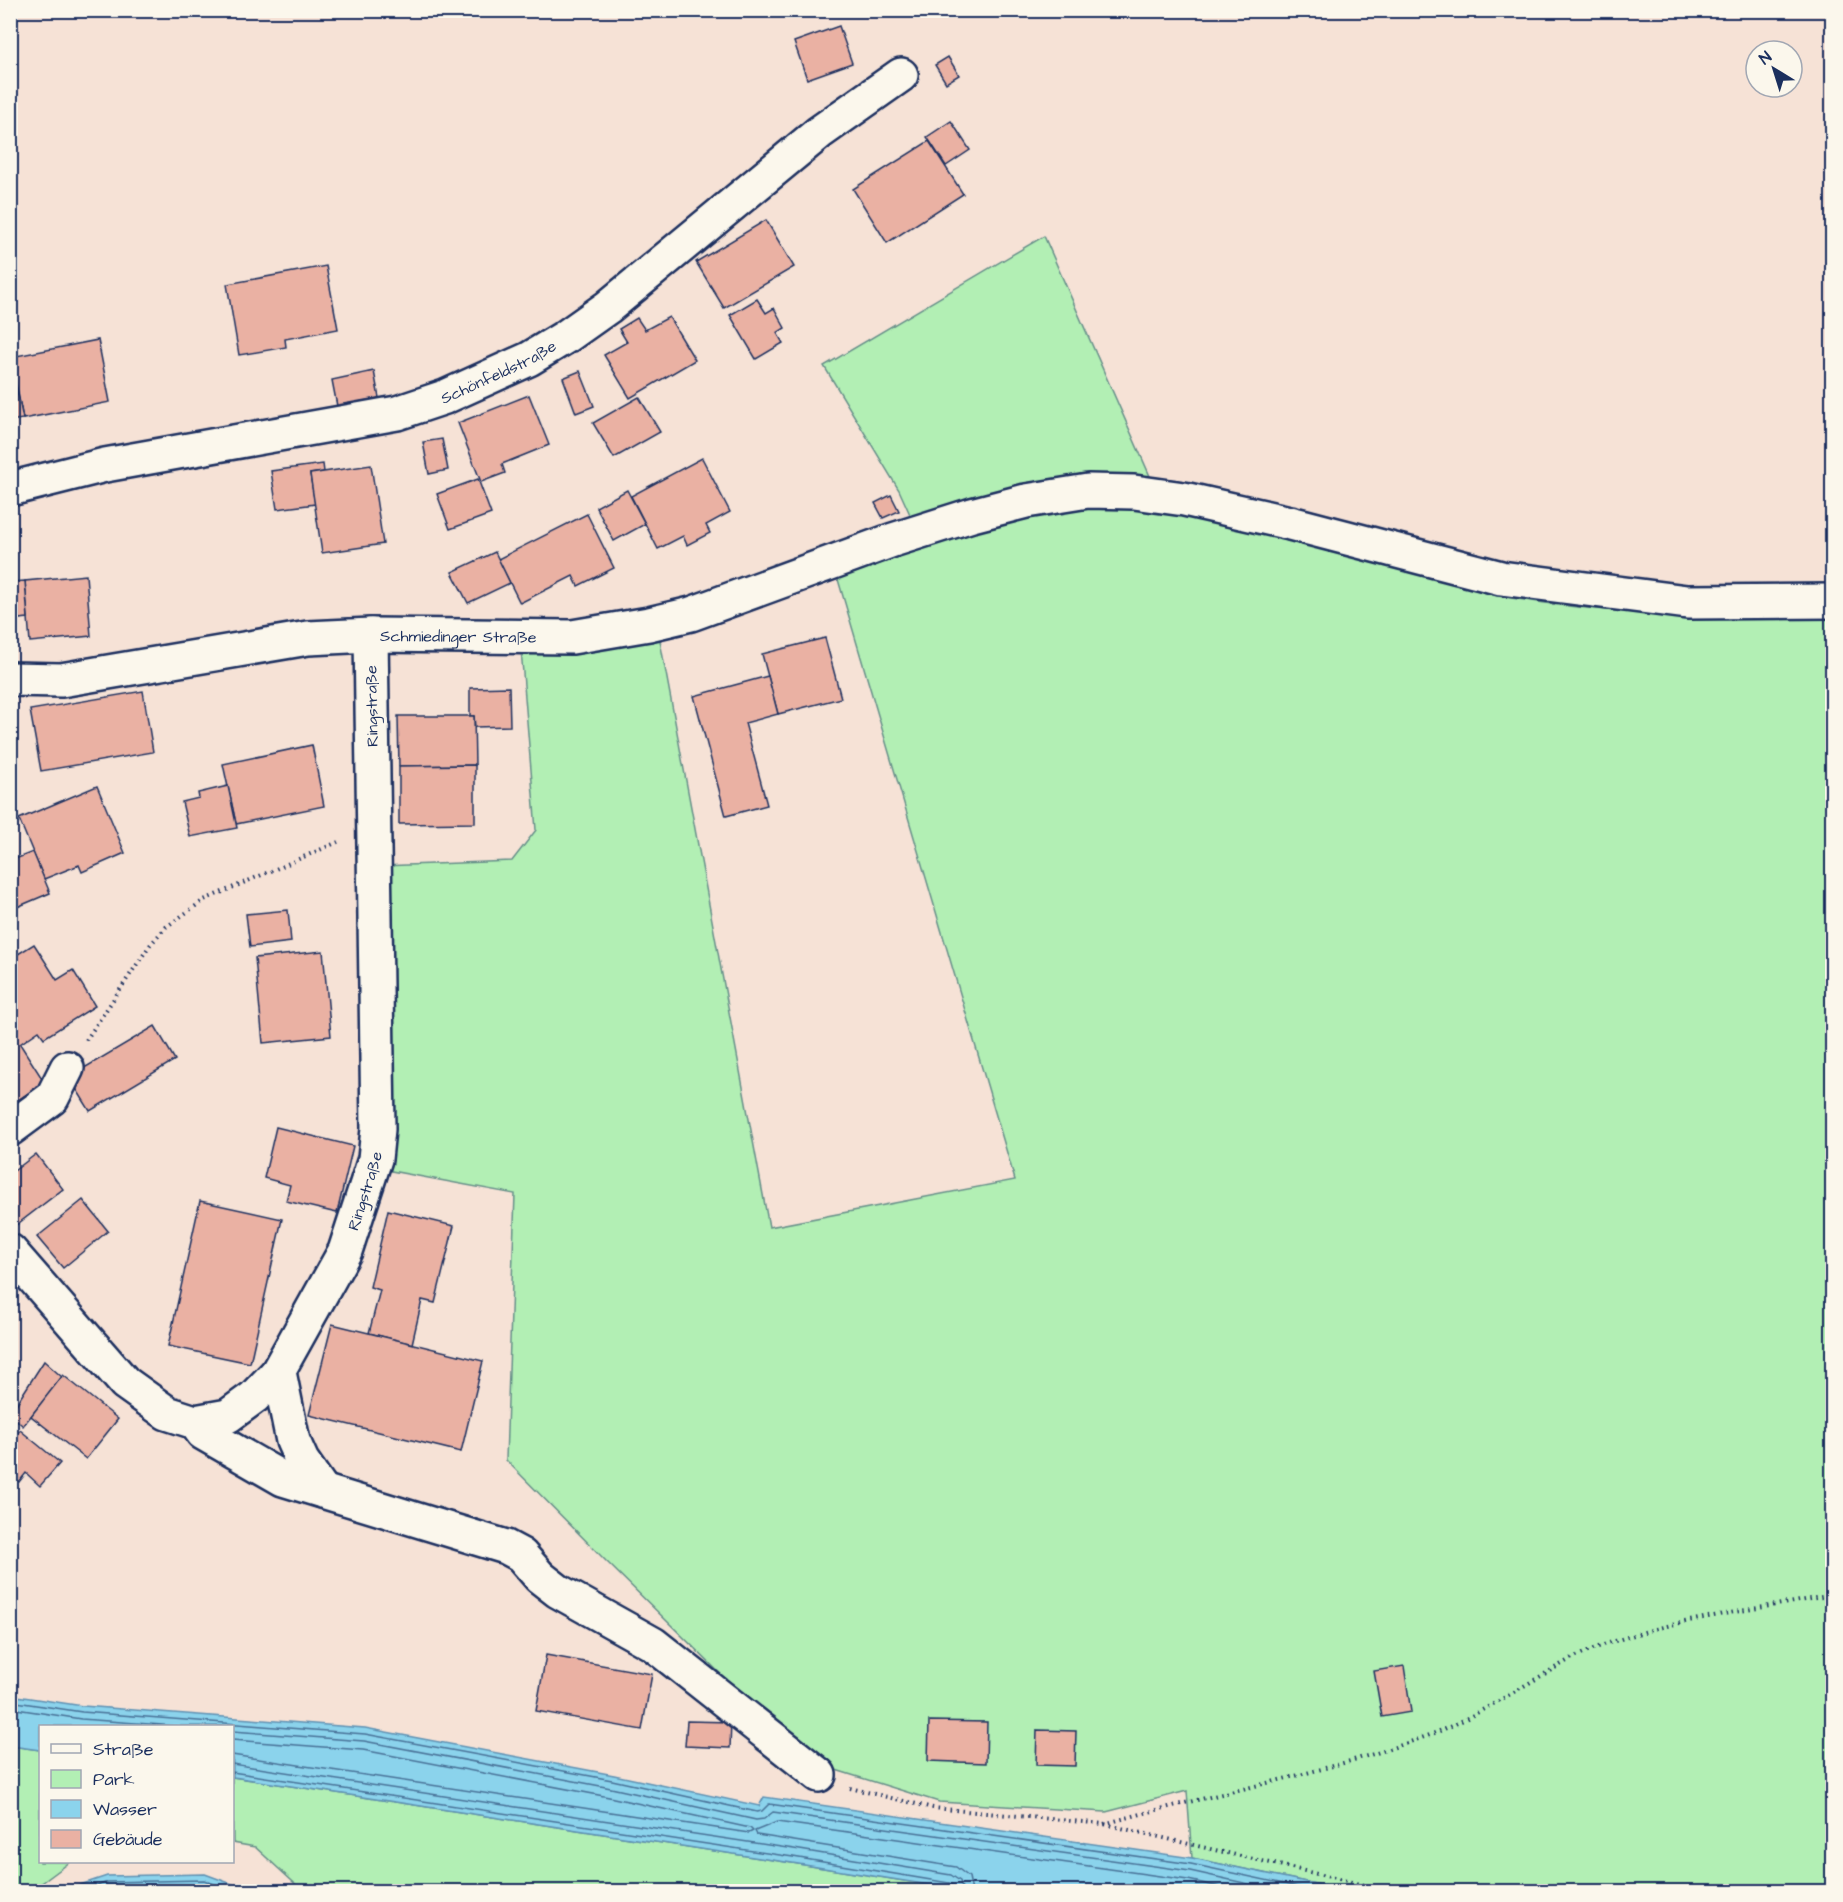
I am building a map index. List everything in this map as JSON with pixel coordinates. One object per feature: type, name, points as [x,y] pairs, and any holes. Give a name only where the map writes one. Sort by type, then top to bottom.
[{"type":"street","name":"Schönfeldstraße","points":[[10,489],[105,465],[397,413],[446,397],[529,359],[608,307],[820,132],[901,75]]},
{"type":"street","name":"Schmiedinger Straße","points":[[10,679],[61,680],[308,638],[371,635],[572,637],[649,624],[691,614],[893,540],[972,515],[1026,501],[1088,491],[1134,492],[1184,499],[1280,520],[1501,578],[1687,602],[1833,601]]},
{"type":"street","name":"Ringstraße","points":[[10,1251],[125,1383],[167,1413],[195,1422],[228,1416],[254,1397],[277,1373],[345,1251],[375,1159],[378,1129],[371,635]]},
{"type":"street","points":[[10,1129],[52,1098],[67,1068]]},
{"type":"street","points":[[277,1373],[280,1377],[293,1441],[302,1461],[323,1491]]},
{"type":"street","points":[[195,1422],[203,1433],[283,1479],[514,1551],[558,1591],[652,1644],[819,1775]]},
{"type":"path","points":[[67,1068],[150,945],[174,921],[204,900],[367,830],[373,830]]},
{"type":"path","points":[[1104,1824],[1180,1803],[1287,1779],[1361,1758],[1426,1736],[1464,1720],[1578,1655],[1621,1638],[1664,1626],[1833,1595]]},
{"type":"path","points":[[819,1775],[842,1786],[933,1808],[1104,1824],[1394,1892]]},
{"type":"green space","points":[[1044,236],[1153,483],[913,521],[899,490],[824,366]]},
{"type":"green space","points":[[1086,506],[1150,511],[1233,522],[1498,596],[1558,605],[1646,614],[1832,613],[1832,1891],[1349,1891],[1192,1858],[1187,1791],[1106,1812],[939,1802],[810,1762],[506,1460],[515,1194],[386,1170],[381,866],[512,861],[536,830],[521,649],[658,630],[769,1227],[1015,1180],[837,576],[977,528]]},
{"type":"green space","points":[[11,1746],[39,1750],[39,1863],[69,1863],[31,1891],[11,1892]]},
{"type":"green space","points":[[234,1777],[967,1891],[303,1891],[255,1847],[234,1843]]},
{"type":"water","points":[[10,1695],[83,1706],[365,1728],[614,1775],[759,1806],[764,1797],[1192,1858],[1349,1891],[967,1891],[234,1777],[234,1725],[39,1725],[39,1750],[11,1746]]},
{"type":"water","points":[[205,1874],[251,1891],[62,1891],[107,1876]]},
{"type":"building","points":[[839,26],[852,63],[807,79],[794,42]]},
{"type":"building","points":[[948,57],[959,75],[946,83],[935,65]]},
{"type":"building","points":[[951,121],[970,150],[946,166],[927,137]]},
{"type":"building","points":[[929,141],[963,194],[887,243],[853,189]]},
{"type":"building","points":[[766,220],[794,267],[724,308],[696,262]]},
{"type":"building","points":[[326,266],[338,329],[285,339],[286,347],[239,355],[227,284]]},
{"type":"building","points":[[757,299],[766,313],[774,308],[785,328],[777,333],[783,343],[756,359],[730,315]]},
{"type":"building","points":[[669,317],[695,360],[630,398],[604,355],[627,342],[619,329],[637,318],[645,330]]},
{"type":"building","points":[[98,340],[110,402],[23,419],[11,357]]},
{"type":"building","points":[[10,357],[23,419],[10,421]]},
{"type":"building","points":[[374,371],[379,398],[337,406],[332,380]]},
{"type":"building","points":[[580,371],[594,406],[576,413],[563,378]]},
{"type":"building","points":[[529,395],[549,445],[502,464],[505,473],[481,482],[458,423]]},
{"type":"building","points":[[639,397],[660,432],[614,458],[593,423]]},
{"type":"building","points":[[442,439],[448,470],[429,474],[423,442]]},
{"type":"building","points":[[702,458],[730,512],[706,525],[710,533],[687,545],[683,536],[658,549],[631,496]]},
{"type":"building","points":[[323,464],[324,472],[310,474],[315,504],[277,509],[271,471]]},
{"type":"building","points":[[371,465],[383,544],[322,553],[310,474]]},
{"type":"building","points":[[478,479],[491,514],[450,529],[437,494]]},
{"type":"building","points":[[627,490],[645,524],[614,541],[596,507]]},
{"type":"building","points":[[891,495],[899,511],[883,518],[875,503]]},
{"type":"building","points":[[587,514],[614,568],[578,586],[573,576],[520,603],[498,559]]},
{"type":"building","points":[[495,552],[510,583],[468,603],[452,572]]},
{"type":"building","points":[[86,575],[91,636],[30,642],[25,581]]},
{"type":"building","points":[[25,581],[28,618],[10,620],[10,582]]},
{"type":"building","points":[[825,638],[841,698],[778,714],[762,654]]},
{"type":"building","points":[[768,676],[778,714],[745,723],[767,805],[726,816],[694,696]]},
{"type":"building","points":[[509,687],[510,726],[475,727],[474,716],[470,716],[470,688]]},
{"type":"building","points":[[143,691],[153,752],[41,771],[30,710]]},
{"type":"building","points":[[398,716],[474,716],[475,765],[399,766]]},
{"type":"building","points":[[312,745],[324,806],[236,824],[223,764]]},
{"type":"building","points":[[475,765],[475,823],[399,824],[399,766]]},
{"type":"building","points":[[97,786],[125,853],[82,872],[79,865],[44,879],[19,819]]},
{"type":"building","points":[[228,786],[237,828],[190,837],[182,802],[199,798],[198,793]]},
{"type":"building","points":[[33,852],[50,893],[10,910],[10,861]]},
{"type":"building","points":[[288,910],[291,942],[250,947],[246,914]]},
{"type":"building","points":[[34,944],[57,980],[73,970],[95,1006],[44,1038],[39,1031],[20,1044],[45,1083],[10,1105],[10,959]]},
{"type":"building","points":[[323,951],[331,1036],[263,1043],[255,958]]},
{"type":"building","points":[[155,1026],[175,1060],[90,1111],[69,1077]]},
{"type":"building","points":[[276,1127],[353,1146],[337,1213],[286,1201],[290,1185],[264,1178]]},
{"type":"building","points":[[36,1154],[63,1189],[11,1229],[10,1174]]},
{"type":"building","points":[[83,1200],[108,1231],[63,1268],[37,1237]]},
{"type":"building","points":[[200,1201],[282,1219],[250,1363],[168,1346]]},
{"type":"building","points":[[388,1210],[454,1226],[435,1303],[422,1300],[412,1344],[369,1333],[380,1290],[370,1287]]},
{"type":"building","points":[[332,1324],[483,1361],[461,1452],[309,1415]]},
{"type":"building","points":[[44,1361],[62,1377],[23,1426],[10,1414]]},
{"type":"building","points":[[63,1375],[118,1419],[86,1459],[31,1416]]},
{"type":"building","points":[[20,1430],[60,1463],[40,1486],[26,1473],[19,1482],[10,1475],[10,1442]]},
{"type":"building","points":[[546,1655],[652,1674],[642,1730],[536,1711]]},
{"type":"building","points":[[1404,1666],[1411,1712],[1382,1717],[1374,1671]]},
{"type":"building","points":[[687,1721],[731,1722],[730,1748],[685,1746]]},
{"type":"building","points":[[929,1721],[987,1722],[986,1763],[928,1761]]},
{"type":"building","points":[[1037,1730],[1076,1731],[1075,1766],[1036,1765]]}]
